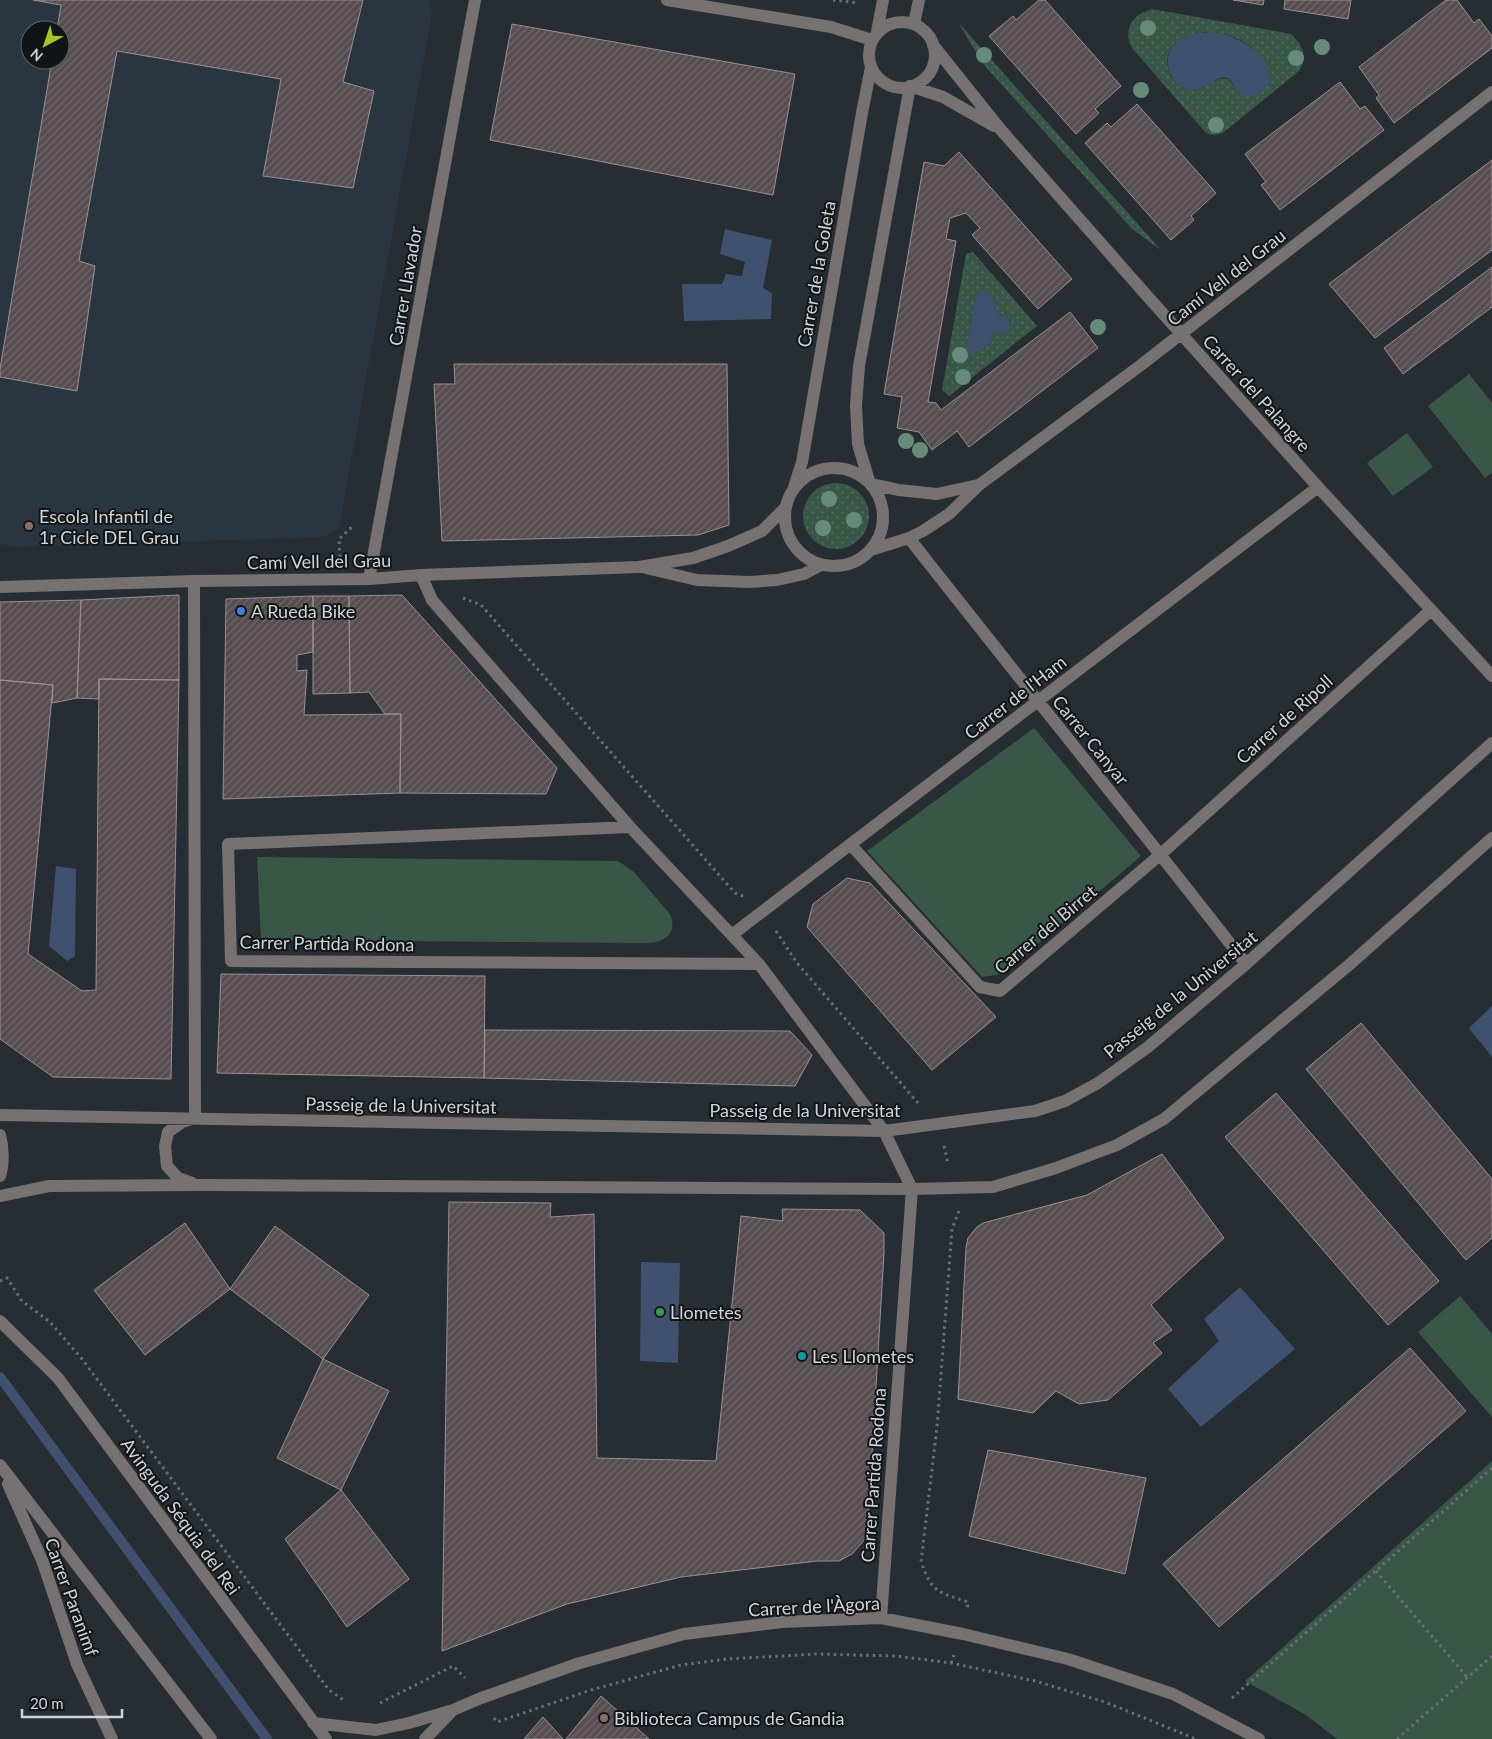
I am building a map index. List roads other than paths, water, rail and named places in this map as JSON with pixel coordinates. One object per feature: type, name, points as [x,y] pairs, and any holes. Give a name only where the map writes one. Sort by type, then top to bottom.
[{"type":"street","name":"Carrer Llavador","points":[[370,579],[474,0]]},
{"type":"street","points":[[667,0],[875,36]]},
{"type":"street","points":[[875,36],[885,26],[894,23],[914,24],[922,29],[929,36],[933,45],[933,64],[928,74],[920,82],[910,86],[892,86],[876,75],[871,67],[869,49],[875,36],[883,0]]},
{"type":"street","points":[[914,24],[919,0]]},
{"type":"street","name":"Carrer del Palangre","points":[[933,45],[1001,130],[1181,334],[1492,676]]},
{"type":"street","name":"Carrer de la Goleta","points":[[794,486],[802,462],[871,67]]},
{"type":"street","points":[[870,484],[858,444],[856,405],[859,366],[910,86]]},
{"type":"street","name":"Carrer del Palangre","points":[[910,86],[943,97],[1001,130]]},
{"type":"street","name":"Camí Vell del Grau","points":[[871,550],[923,532],[949,514],[980,485],[1181,334],[1492,92]]},
{"type":"street","points":[[832,467],[846,469],[859,474],[870,484],[878,496],[883,509],[883,524],[879,538],[871,550],[860,559],[848,564],[834,566],[821,565],[807,559],[796,549],[784,523],[785,508],[794,486],[804,476],[817,470],[832,467]]},
{"type":"street","name":"Camí Vell del Grau","points":[[870,484],[899,490],[937,494],[980,485]]},
{"type":"street","name":"Carrer de l'Ham","points":[[733,934],[1318,486]]},
{"type":"street","name":"Camí Vell del Grau","points":[[0,587],[194,581],[370,579],[421,574],[639,566],[693,558],[728,546],[762,531],[785,508]]},
{"type":"street","name":"Carrer Canyar","points":[[909,538],[1037,702],[1161,854],[1246,964]]},
{"type":"street","name":"Camí Vell del Grau","points":[[639,566],[697,580],[723,583],[777,580],[804,574],[821,565]]},
{"type":"street","name":"Carrer Partida Rodona","points":[[421,574],[432,600],[630,827],[733,934],[759,964],[884,1131],[912,1189],[881,1618]]},
{"type":"street","points":[[194,581],[195,1118]]},
{"type":"street","name":"Carrer de Ripoll","points":[[1161,854],[1431,610]]},
{"type":"street","name":"Passeig de la Universitat","points":[[0,1115],[884,1131],[1035,1111],[1065,1101],[1098,1083],[1148,1047],[1246,964],[1492,743]]},
{"type":"street","name":"Carrer Partida Rodona","points":[[630,827],[228,844],[231,961],[759,964]]},
{"type":"street","name":"Passeig de la Universitat","points":[[0,1196],[49,1186],[202,1185],[912,1189],[993,1187],[1056,1168],[1117,1145],[1164,1118],[1349,965],[1492,838]]},
{"type":"street","name":"Carrer del Birret","points":[[851,845],[980,987],[1000,991],[1161,854]]},
{"type":"street","name":"Passeig de la Universitat","points":[[195,1118],[182,1122],[168,1132],[164,1146],[166,1166],[178,1178],[202,1185]]},
{"type":"street","points":[[0,1135],[2,1143],[2,1171],[0,1176]]},
{"type":"street","name":"Avinguda Séquia del Rei","points":[[0,1321],[58,1378],[326,1739]]},
{"type":"street","points":[[0,1465],[211,1739]]},
{"type":"street","name":"Carrer Paranimf","points":[[0,1465],[42,1560],[77,1664],[112,1739]]},
{"type":"street","name":"Carrer de l'Àgora","points":[[314,1723],[376,1730],[409,1723],[453,1710],[580,1663],[684,1634],[782,1622],[881,1618],[963,1634],[1068,1659],[1174,1694],[1259,1739]]},
{"type":"street","name":"Carrer de l'Àgora","points":[[425,1739],[453,1710]]},
{"type":"water","points":[[1215,32],[1233,37],[1252,48],[1266,63],[1269,81],[1266,87],[1257,95],[1245,96],[1241,94],[1227,78],[1218,79],[1204,87],[1192,90],[1179,84],[1170,73],[1168,66],[1169,53],[1178,41],[1191,35]]},
{"type":"water","points":[[725,229],[772,240],[763,288],[772,293],[771,319],[684,321],[682,284],[722,284],[726,274],[742,276],[745,262],[720,254]]},
{"type":"water","points":[[982,291],[994,301],[998,316],[1005,315],[1009,318],[1011,325],[1009,331],[999,335],[994,333],[988,344],[970,354],[967,348],[975,299],[978,293]]},
{"type":"water","points":[[56,866],[76,869],[75,956],[67,961],[49,946]]},
{"type":"water","points":[[1492,1006],[1492,1057],[1469,1028]]},
{"type":"water","name":"Llometes","points":[[641,1262],[680,1263],[678,1363],[640,1361]]},
{"type":"water","points":[[1240,1287],[1295,1349],[1201,1427],[1168,1389],[1219,1341],[1204,1319]]},
{"type":"waterway","points":[[0,1377],[267,1739]]},
{"type":"place","name":"Escola Infantil de 1r Cicle DEL Grau","points":[[29,526]]},
{"type":"place","name":"A Rueda Bike","points":[[241,611]]},
{"type":"place","name":"Llometes","points":[[660,1312]]},
{"type":"place","name":"Les Llometes","points":[[802,1356]]},
{"type":"place","name":"Biblioteca Campus de Gandia","points":[[604,1718]]}]
